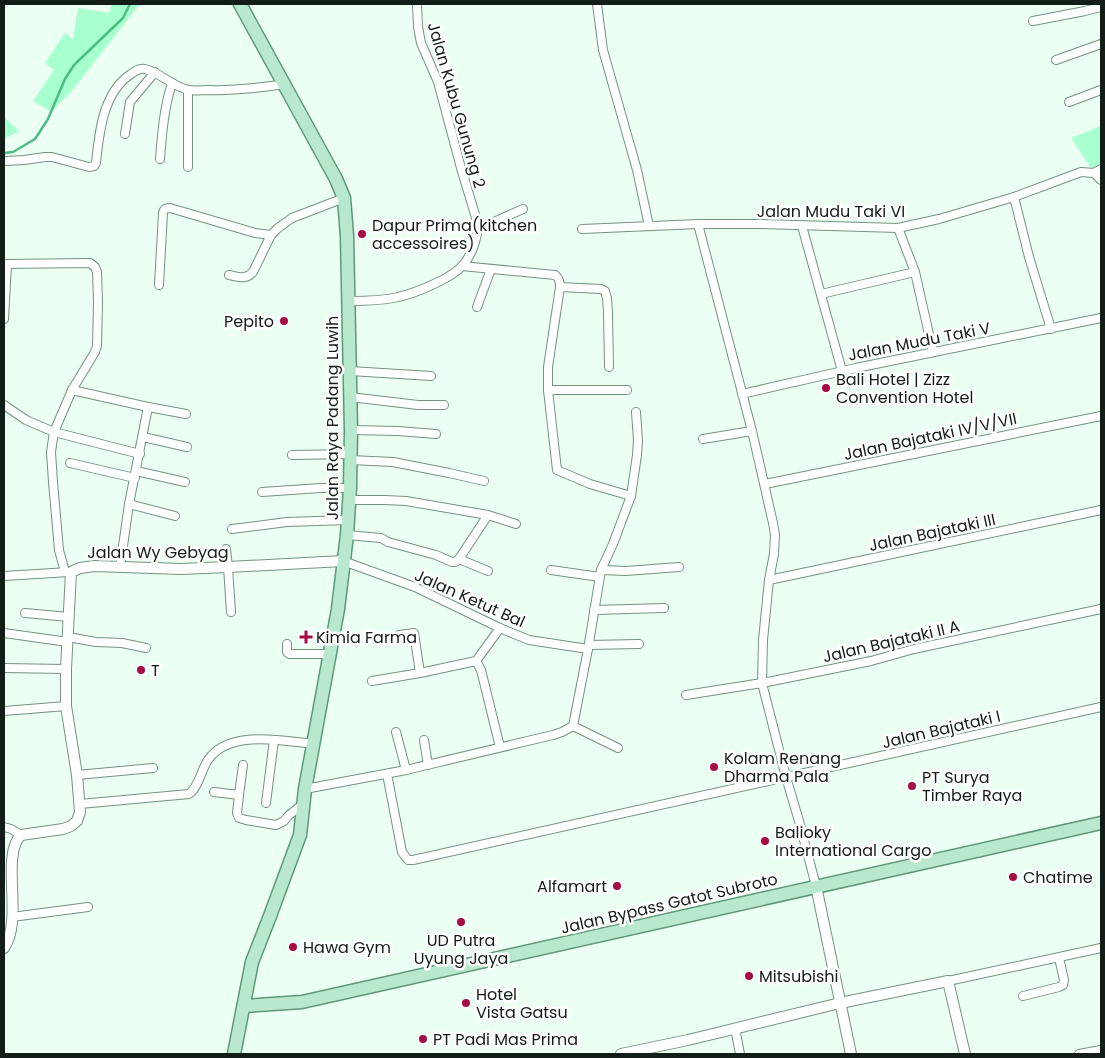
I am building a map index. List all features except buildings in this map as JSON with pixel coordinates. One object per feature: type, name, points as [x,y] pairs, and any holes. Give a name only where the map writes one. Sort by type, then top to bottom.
[{"type":"main road","name":"Jalan Raya Padang Luwih","points":[[234,1054],[252,962],[300,835],[305,789],[338,609],[347,535],[351,430],[347,236],[344,198],[336,179],[240,4]]},
{"type":"main road","name":"Jalan Bypass Gatot Subroto","points":[[244,1006],[302,1002],[1101,823]]},
{"type":"street","name":"Jalan Kubu Gunung 2","points":[[417,4],[421,42],[438,82],[478,229]]},
{"type":"street","points":[[597,4],[603,50],[637,170],[649,226]]},
{"type":"street","points":[[1033,21],[1085,11],[1101,5]]},
{"type":"street","points":[[1056,60],[1101,44]]},
{"type":"street","points":[[4,161],[52,157],[89,167],[94,166],[100,131],[108,104],[122,80],[136,70],[155,72],[172,84],[188,90],[230,91],[284,84]]},
{"type":"street","points":[[125,134],[130,102],[155,72]]},
{"type":"street","points":[[160,159],[164,117],[172,84]]},
{"type":"street","points":[[188,90],[188,167]]},
{"type":"street","points":[[1070,102],[1101,90]]},
{"type":"street","points":[[1098,171],[1101,180]]},
{"type":"street","name":"Jalan Mudu Taki VI","points":[[582,229],[698,224],[898,228],[939,219],[1014,197],[1081,172],[1098,171]]},
{"type":"street","points":[[1014,197],[1029,257],[1051,329]]},
{"type":"street","points":[[229,275],[240,278],[250,276],[271,235],[292,218],[344,198]]},
{"type":"street","points":[[159,285],[163,213],[166,208],[255,233],[271,235]]},
{"type":"street","points":[[348,301],[371,301],[398,297],[429,286],[449,276],[462,266],[475,243],[478,229],[523,209]]},
{"type":"street","points":[[698,224],[752,431],[773,523],[774,554],[769,580],[763,640],[762,683],[820,901],[851,1054]]},
{"type":"street","points":[[802,226],[842,371]]},
{"type":"street","points":[[898,228],[915,272],[933,352]]},
{"type":"street","points":[[4,319],[5,264],[90,262],[95,267],[97,272],[98,302],[97,346],[72,390],[54,432],[51,452],[59,550],[68,572],[4,576]]},
{"type":"street","points":[[462,266],[554,275],[558,277],[560,287],[548,367],[548,390],[557,470],[590,484],[631,496]]},
{"type":"street","points":[[477,307],[491,269]]},
{"type":"street","points":[[821,294],[915,272]]},
{"type":"street","points":[[560,287],[601,289],[605,291],[608,313],[609,367]]},
{"type":"street","name":"Jalan Mudu Taki V","points":[[742,394],[842,371],[1101,318]]},
{"type":"street","points":[[350,371],[431,376]]},
{"type":"street","points":[[72,390],[186,414]]},
{"type":"street","points":[[548,390],[628,390]]},
{"type":"street","points":[[350,397],[418,405],[444,405]]},
{"type":"street","points":[[4,405],[26,420],[54,432],[140,454]]},
{"type":"street","points":[[120,567],[129,504],[148,407]]},
{"type":"street","points":[[573,726],[601,574],[631,496],[638,441],[636,412]]},
{"type":"street","name":"Jalan Bajataki IV/V/VII","points":[[765,484],[1101,416]]},
{"type":"street","points":[[351,430],[436,434]]},
{"type":"street","points":[[703,439],[752,431]]},
{"type":"street","points":[[143,437],[187,447]]},
{"type":"street","points":[[292,455],[350,457],[393,462],[484,481]]},
{"type":"street","points":[[70,463],[185,482]]},
{"type":"street","points":[[262,492],[321,488],[385,500],[406,501],[488,515],[516,524]]},
{"type":"street","points":[[129,504],[175,516]]},
{"type":"street","name":"Jalan Bajataki III","points":[[769,580],[1101,510]]},
{"type":"street","points":[[347,535],[381,538],[388,542],[455,562],[459,559],[488,515]]},
{"type":"street","points":[[232,529],[287,522],[348,520]]},
{"type":"street","points":[[226,549],[230,612]]},
{"type":"street","points":[[459,559],[488,571]]},
{"type":"street","name":"Jalan Wy Gebyag","points":[[21,835],[63,829],[71,826],[77,821],[80,812],[77,775],[66,706],[70,579],[68,572],[86,566],[180,569],[343,561]]},
{"type":"street","name":"Jalan Ketut Bal","points":[[343,561],[415,587],[529,640],[588,647],[639,644]]},
{"type":"street","points":[[551,570],[601,574],[679,567]]},
{"type":"street","points":[[594,610],[664,608]]},
{"type":"street","name":"Jalan Bajataki II A","points":[[686,695],[762,683],[870,661],[914,649],[1101,608]]},
{"type":"street","points":[[25,613],[69,617]]},
{"type":"street","points":[[372,681],[476,661],[500,628]]},
{"type":"street","points":[[4,633],[146,648]]},
{"type":"street","points":[[399,635],[414,633],[420,673]]},
{"type":"street","points":[[287,644],[287,652],[289,654],[330,654]]},
{"type":"street","points":[[476,661],[481,670],[500,747]]},
{"type":"street","points":[[4,668],[66,668]]},
{"type":"street","points":[[4,711],[66,706]]},
{"type":"street","name":"Jalan Bajataki I","points":[[387,774],[402,852],[408,860],[412,860],[1101,707]]},
{"type":"street","points":[[305,789],[406,770],[562,732],[573,726]]},
{"type":"street","points":[[573,726],[618,748]]},
{"type":"street","points":[[396,732],[406,770]]},
{"type":"street","points":[[80,804],[189,794],[194,790],[208,760],[214,753],[232,743],[246,739],[314,744]]},
{"type":"street","points":[[266,803],[274,740]]},
{"type":"street","points":[[424,740],[428,764]]},
{"type":"street","points":[[243,765],[238,795],[237,813],[239,818],[274,825],[281,823],[304,804]]},
{"type":"street","points":[[77,775],[153,768]]},
{"type":"street","points":[[214,792],[238,795]]},
{"type":"street","points":[[4,827],[21,835],[15,842],[8,857],[10,936],[4,948]]},
{"type":"street","points":[[10,915],[88,908]]},
{"type":"street","points":[[621,1054],[688,1040],[840,1003],[1101,948]]},
{"type":"street","points":[[1022,996],[1063,985],[1064,980],[1059,958]]},
{"type":"street","points":[[948,981],[965,1054]]},
{"type":"street","points":[[735,1028],[740,1054]]},
{"type":"street","points":[[1078,1054],[1101,1050]]},
{"type":"green space","points":[[111,4],[140,4],[70,93],[51,112],[33,101],[54,70],[45,63],[65,33],[73,39],[78,8],[110,13]]},
{"type":"green space","points":[[4,117],[19,131],[4,139]]},
{"type":"green space","points":[[1101,126],[1101,175],[1097,177],[1071,138]]},
{"type":"waterway","points":[[4,153],[13,152],[35,139],[48,119],[65,79],[74,65],[123,18],[130,4]]},
{"type":"place","name":"Dapur Prima(kitchen accessoires)","points":[[362,234]]},
{"type":"place","name":"Pepito","points":[[284,321]]},
{"type":"place","name":"Bali Hotel | Zizz Convention Hotel","points":[[826,388]]},
{"type":"place","name":"Kimia Farma","points":[[306,637]]},
{"type":"place","name":"T","points":[[141,670]]},
{"type":"place","name":"Kolam Renang Dharma Pala","points":[[714,767]]},
{"type":"place","name":"PT Surya Timber Raya","points":[[912,786]]},
{"type":"place","name":"Balioky International Cargo","points":[[765,841]]},
{"type":"place","name":"Chatime","points":[[1013,877]]},
{"type":"place","name":"Alfamart","points":[[617,886]]},
{"type":"place","name":"UD Putra Uyung Jaya","points":[[461,922]]},
{"type":"place","name":"Hawa Gym","points":[[293,947]]},
{"type":"place","name":"Mitsubishi","points":[[749,976]]},
{"type":"place","name":"Hotel Vista Gatsu","points":[[466,1003]]},
{"type":"place","name":"PT Padi Mas Prima","points":[[423,1039]]}]
